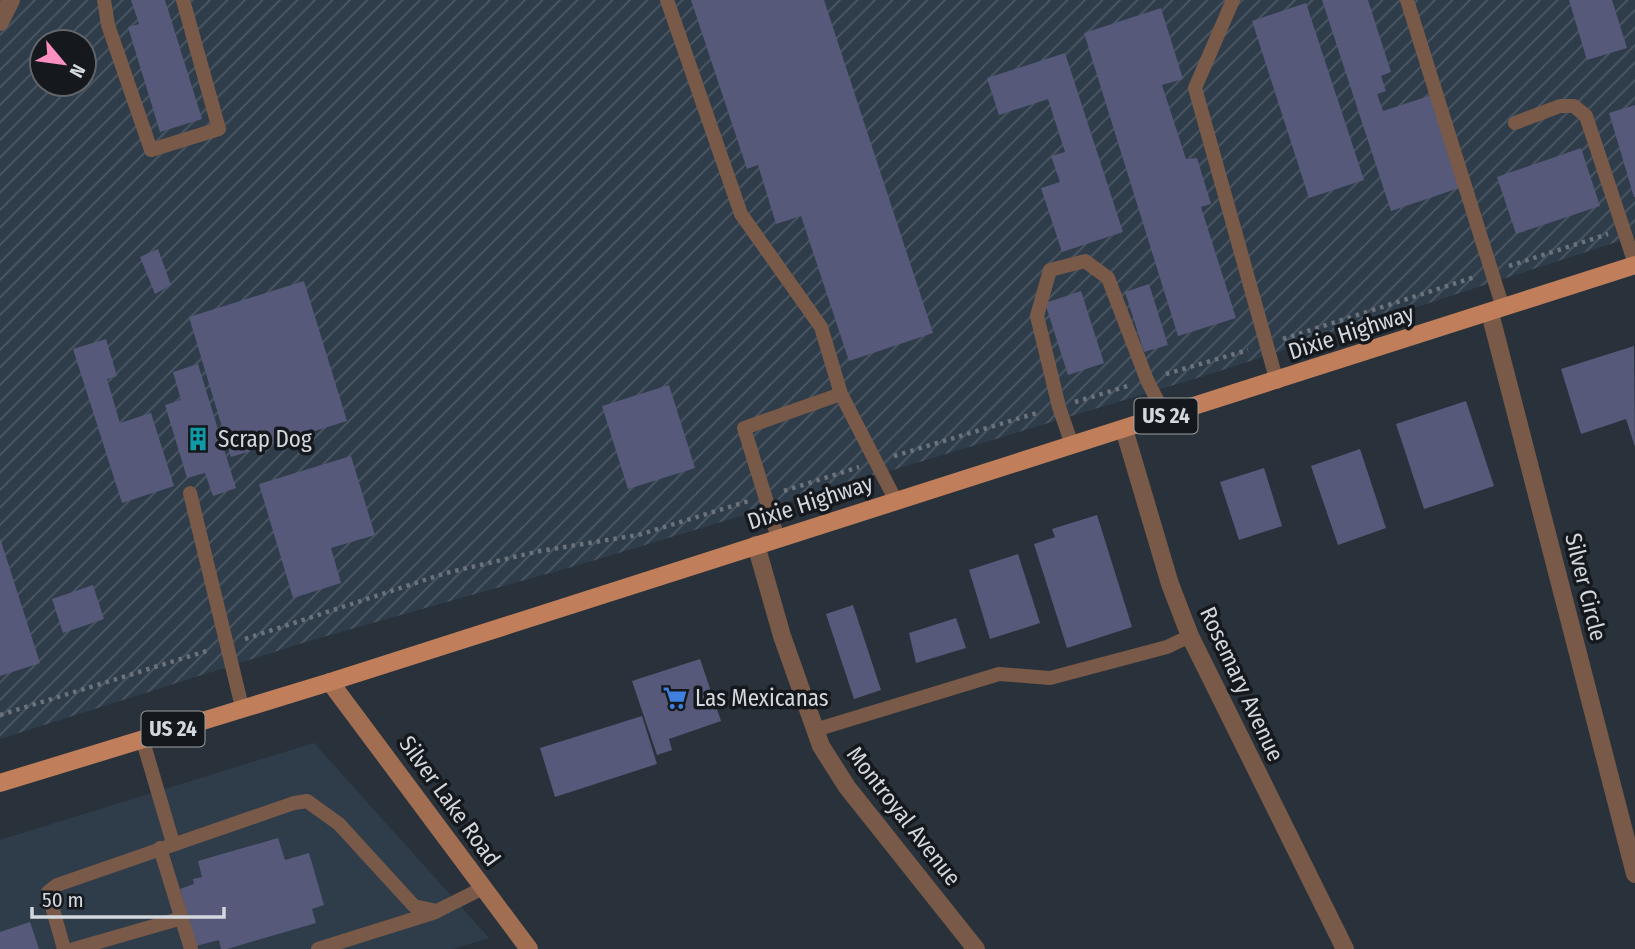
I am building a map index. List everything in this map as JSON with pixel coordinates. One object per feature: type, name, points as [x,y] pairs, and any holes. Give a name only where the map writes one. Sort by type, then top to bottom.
[{"type":"main road","name":"Dixie Highway","points":[[0,783],[330,682],[896,500],[1277,382],[1635,265]]},
{"type":"street","points":[[0,22],[11,0]]},
{"type":"street","name":"Silver Circle","points":[[1496,310],[1635,874]]},
{"type":"street","name":"Rosemary Avenue","points":[[1124,429],[1170,584],[1190,636],[1345,949]]},
{"type":"street","name":"Montroyal Avenue","points":[[756,545],[814,730],[847,787],[976,949]]},
{"type":"street","name":"Silver Lake Road","points":[[330,682],[529,949]]},
{"type":"lane","points":[[104,0],[108,25],[151,150],[219,129],[183,0]]},
{"type":"lane","points":[[667,0],[741,214],[821,327],[841,394],[896,500]]},
{"type":"lane","points":[[1233,0],[1195,88],[1277,382]]},
{"type":"lane","points":[[1407,0],[1492,272],[1496,310]]},
{"type":"lane","points":[[1515,123],[1560,106],[1574,106],[1586,116],[1635,265]]},
{"type":"lane","points":[[1072,445],[1059,407],[1037,316],[1050,270],[1085,261],[1108,278],[1147,380],[1165,416]]},
{"type":"lane","points":[[778,538],[744,428],[841,394]]},
{"type":"lane","points":[[190,493],[225,646],[242,707]]},
{"type":"lane","points":[[814,730],[999,674],[1050,678],[1167,647],[1190,636]]},
{"type":"lane","points":[[142,738],[191,949]]},
{"type":"lane","points":[[64,949],[48,892],[57,885],[307,801],[339,824],[414,906],[437,911]]},
{"type":"lane","points":[[317,949],[437,911],[483,888]]},
{"type":"lane","points":[[74,949],[182,918]]},
{"type":"path","points":[[0,715],[225,646],[446,573],[540,551],[638,535],[1268,344],[1623,228]]},
{"type":"shaded area","points":[[0,0],[1635,0],[1635,236],[1207,375],[582,564],[312,640],[0,739]]},
{"type":"shaded area","points":[[314,743],[489,938],[453,949],[0,949],[0,840]]},
{"type":"building","points":[[131,0],[165,0],[202,119],[160,132],[128,27],[139,24]]},
{"type":"building","points":[[691,0],[824,0],[933,333],[849,361],[801,216],[776,224],[758,165],[747,169]]},
{"type":"building","points":[[1322,0],[1368,0],[1391,72],[1381,76],[1386,91],[1377,94],[1383,111],[1432,95],[1462,187],[1391,211]]},
{"type":"building","points":[[1569,0],[1612,0],[1627,48],[1587,60]]},
{"type":"building","points":[[1306,3],[1364,180],[1309,198],[1252,21]]},
{"type":"building","points":[[1161,8],[1183,79],[1162,85],[1186,159],[1197,158],[1211,204],[1201,207],[1236,318],[1178,336],[1084,33]]},
{"type":"building","points":[[1065,53],[1123,232],[1062,252],[1041,188],[1060,182],[1051,156],[1065,152],[1048,99],[999,115],[987,78]]},
{"type":"building","points":[[1635,105],[1635,197],[1634,197],[1609,113]]},
{"type":"building","points":[[1581,148],[1600,206],[1516,234],[1497,177]]},
{"type":"building","points":[[158,249],[171,285],[155,294],[140,257]]},
{"type":"building","points":[[304,281],[347,421],[231,457],[189,317]]},
{"type":"building","points":[[1149,284],[1168,345],[1144,352],[1125,292]]},
{"type":"building","points":[[1081,291],[1104,363],[1068,375],[1045,303]]},
{"type":"building","points":[[106,339],[117,376],[107,379],[120,423],[151,413],[174,486],[122,503],[73,349]]},
{"type":"building","points":[[1634,346],[1635,447],[1626,419],[1581,434],[1561,369]]},
{"type":"building","name":"Scrap Dog","points":[[198,364],[236,488],[213,496],[205,473],[187,478],[165,405],[181,400],[173,372]]},
{"type":"building","points":[[669,385],[695,468],[628,489],[602,406]]},
{"type":"building","points":[[1466,401],[1494,486],[1424,509],[1396,424]]},
{"type":"building","points":[[1360,449],[1386,528],[1338,545],[1311,466]]},
{"type":"building","points":[[351,456],[375,535],[331,548],[341,583],[293,598],[259,484]]},
{"type":"building","points":[[1264,468],[1282,526],[1239,540],[1220,482]]},
{"type":"building","points":[[1097,515],[1132,627],[1067,648],[1034,544],[1055,537],[1052,529]]},
{"type":"building","points":[[0,538],[40,663],[0,676]]},
{"type":"building","points":[[1018,554],[1040,623],[990,639],[969,570]]},
{"type":"building","points":[[93,585],[104,619],[63,633],[52,599]]},
{"type":"building","points":[[853,605],[881,690],[854,699],[826,614]]},
{"type":"building","points":[[956,618],[966,648],[916,663],[909,633]]},
{"type":"building","points":[[700,659],[721,721],[669,739],[672,750],[657,755],[632,681]]},
{"type":"building","points":[[642,716],[657,764],[555,797],[540,748]]},
{"type":"building","points":[[278,838],[285,860],[309,853],[324,905],[312,909],[316,923],[227,949],[221,949],[219,940],[196,946],[180,889],[194,884],[193,879],[202,877],[198,861]]},
{"type":"building","points":[[30,922],[39,949],[0,949],[0,932]]},
{"type":"place","name":"Scrap Dog","points":[[198,439]]},
{"type":"place","name":"Las Mexicanas","points":[[675,698]]}]
